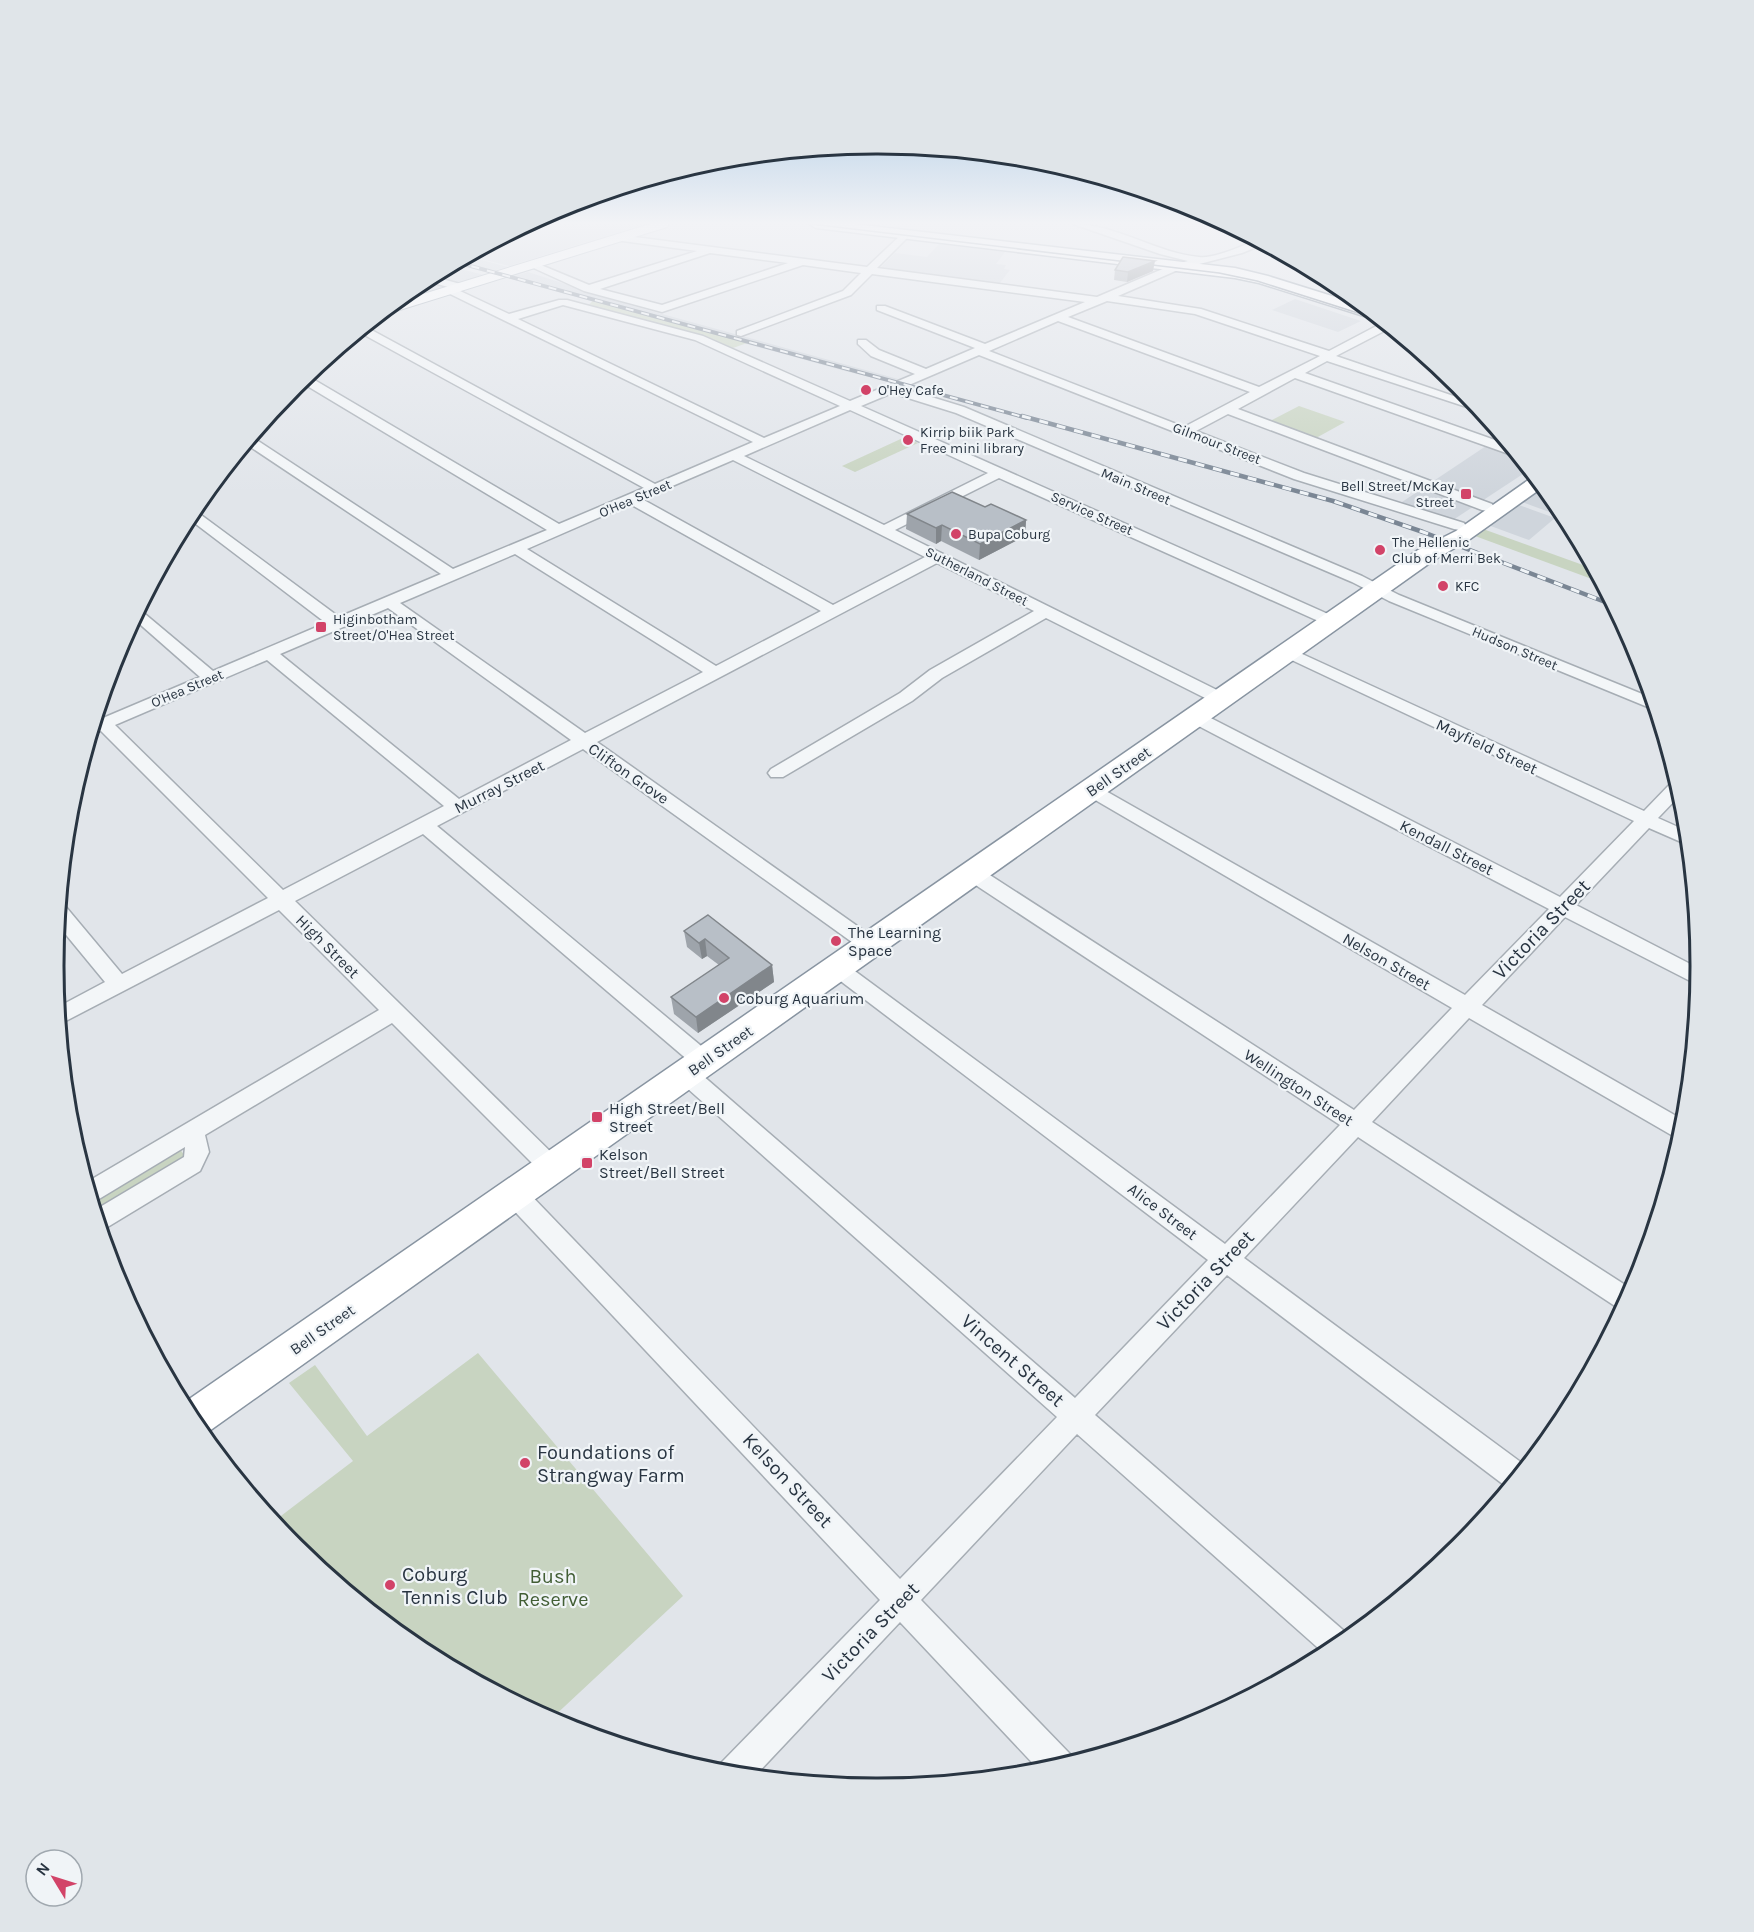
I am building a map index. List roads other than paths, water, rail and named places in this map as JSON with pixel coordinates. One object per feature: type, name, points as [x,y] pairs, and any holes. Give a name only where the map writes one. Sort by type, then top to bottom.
[{"type":"highway","points":[[1352,314],[1370,320]]},
{"type":"highway","name":"Bell Street","points":[[1426,555],[1435,543],[1527,478]]},
{"type":"highway","name":"Bell Street","points":[[200,1415],[1331,621],[1426,555],[1463,535],[1532,486]]},
{"type":"street","points":[[501,314],[763,442]]},
{"type":"street","name":"Service Street","points":[[508,318],[520,314]]},
{"type":"street","name":"Service Street","points":[[609,314],[699,338],[1331,621]]},
{"type":"street","points":[[741,333],[791,314]]},
{"type":"street","name":"Gilmour Street","points":[[896,314],[1299,476],[1459,526]]},
{"type":"street","name":"O'Hea Street","points":[[102,724],[1064,314]]},
{"type":"street","points":[[1206,314],[1463,403]]},
{"type":"street","points":[[1057,317],[1260,392]]},
{"type":"street","points":[[1186,431],[1381,328]]},
{"type":"street","points":[[368,332],[655,489]]},
{"type":"street","points":[[862,342],[875,353],[927,374]]},
{"type":"street","points":[[1295,374],[1502,447]]},
{"type":"street","points":[[311,383],[558,530]]},
{"type":"street","name":"Main Street","points":[[893,389],[981,419],[1377,589]]},
{"type":"street","points":[[1227,409],[1487,507]]},
{"type":"street","points":[[255,444],[452,575]]},
{"type":"street","name":"Sutherland Street","points":[[733,455],[1221,699]]},
{"type":"street","points":[[885,530],[1000,472]]},
{"type":"street","points":[[631,499],[833,611]]},
{"type":"street","points":[[199,519],[338,624]]},
{"type":"street","points":[[516,548],[716,673]]},
{"type":"street","name":"Murray Street","points":[[66,1013],[938,556]]},
{"type":"street","name":"Hudson Street","points":[[1377,589],[1645,701]]},
{"type":"street","name":"Clifton Grove","points":[[388,602],[870,945]]},
{"type":"street","points":[[777,773],[906,697],[936,674],[1046,610]]},
{"type":"street","points":[[143,619],[211,678]]},
{"type":"street","name":"Mayfield Street","points":[[1287,652],[1679,836]]},
{"type":"street","points":[[269,653],[457,807]]},
{"type":"street","name":"Kendall Street","points":[[1195,717],[1690,973]]},
{"type":"street","name":"High Street","points":[[101,728],[281,900],[552,1168]]},
{"type":"street","name":"Nelson Street","points":[[1091,790],[1674,1126]]},
{"type":"street","name":"Victoria Street","points":[[741,1767],[1671,793]]},
{"type":"street","name":"Vincent Street","points":[[424,825],[695,1068],[1076,1416],[1332,1639]]},
{"type":"street","name":"Wellington Street","points":[[972,873],[1620,1295]]},
{"type":"street","points":[[66,920],[119,985]]},
{"type":"street","name":"Alice Street","points":[[837,968],[1511,1474]]},
{"type":"street","points":[[96,1189],[393,1012]]},
{"type":"street","points":[[105,1217],[192,1164],[197,1158],[198,1150],[192,1132]]},
{"type":"street","name":"Kelson Street","points":[[514,1194],[801,1493],[1052,1759]]},
{"type":"railway","points":[[647,314],[1027,418]]},
{"type":"railway","points":[[1022,416],[1333,501],[1423,532],[1603,601]]},
{"type":"place","name":"O'Hey Cafe","points":[[866,390]]},
{"type":"place","name":"Kirrip biik Park Free mini library","points":[[908,440]]},
{"type":"place","name":"Bell Street/McKay Street","points":[[1466,494]]},
{"type":"place","name":"Bupa Coburg","points":[[956,534]]},
{"type":"place","name":"The Hellenic Club of Merri Bek","points":[[1380,550]]},
{"type":"place","name":"KFC","points":[[1443,586]]},
{"type":"place","name":"Higinbotham Street/O'Hea Street","points":[[321,627]]},
{"type":"place","name":"The Learning Space","points":[[836,941]]},
{"type":"place","name":"Coburg Aquarium","points":[[724,998]]},
{"type":"place","name":"High Street/Bell Street","points":[[597,1117]]},
{"type":"place","name":"Kelson Street/Bell Street","points":[[587,1163]]},
{"type":"place","name":"Foundations of Strangway Farm","points":[[525,1463]]},
{"type":"place","name":"Coburg Tennis Club","points":[[390,1585]]},
{"type":"park label","name":"Bush Reserve","points":[[553,1588]]}]
